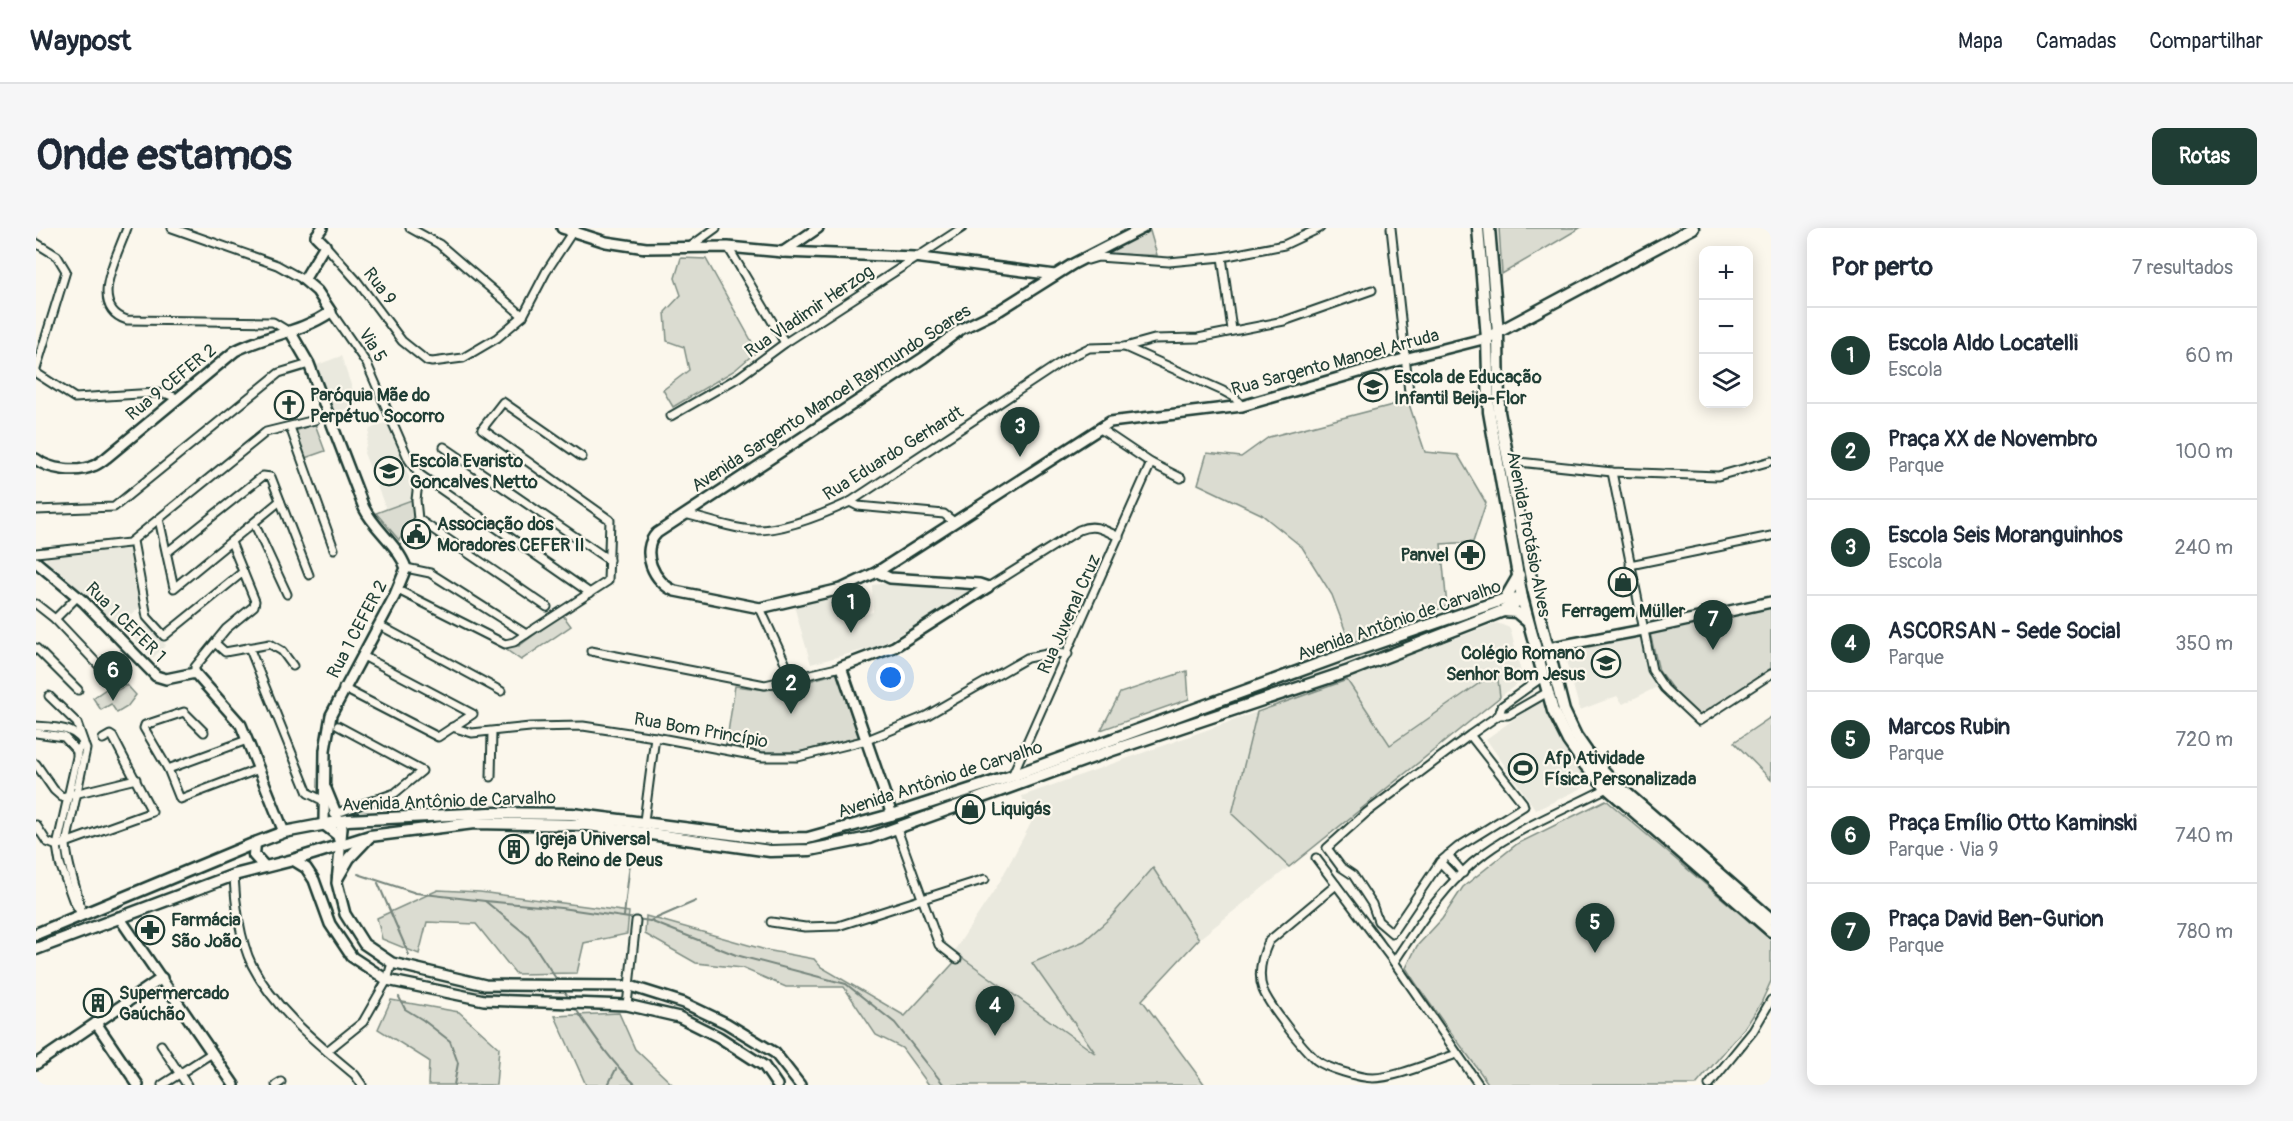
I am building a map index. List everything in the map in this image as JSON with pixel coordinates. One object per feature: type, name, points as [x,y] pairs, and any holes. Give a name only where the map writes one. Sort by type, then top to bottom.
[{"type":"main road","name":"Avenida Protásio Alves","points":[[1478,228],[1499,412],[1538,613],[1564,711],[1576,736],[1592,759],[1649,814],[1771,919]]},
{"type":"main road","name":"Avenida Protásio Alves","points":[[1489,228],[1492,335],[1489,412],[1522,597],[1553,711],[1568,741],[1585,765],[1607,788],[1771,931]]},
{"type":"main road","points":[[1492,335],[1693,228]]},
{"type":"main road","points":[[1505,599],[1519,575]]},
{"type":"main road","points":[[1533,589],[1522,597],[1538,613]]},
{"type":"main road","name":"Avenida Antônio de Carvalho","points":[[36,934],[255,843],[284,832],[324,824],[337,817],[502,813],[572,814],[644,821],[771,839],[808,838],[1012,776],[1331,659],[1505,599],[1522,597]]},
{"type":"main road","name":"Avenida Antônio de Carvalho","points":[[36,949],[234,875],[293,860],[370,836],[474,823],[588,825],[770,851],[810,850],[882,834],[1110,751],[1337,675],[1503,611],[1522,597]]},
{"type":"main road","points":[[1503,611],[1516,612],[1528,622]]},
{"type":"main road","points":[[1343,655],[1349,670]]},
{"type":"main road","points":[[1331,659],[1337,675]]},
{"type":"main road","points":[[897,829],[897,818],[909,809]]},
{"type":"main road","points":[[882,834],[892,825],[892,814]]},
{"type":"main road","points":[[324,824],[338,835],[341,845]]},
{"type":"main road","points":[[338,877],[349,858],[370,836]]},
{"type":"main road","points":[[255,843],[254,855],[264,866]]},
{"type":"main road","points":[[112,901],[119,917]]},
{"type":"main road","points":[[82,914],[84,925],[88,929]]},
{"type":"street","points":[[127,228],[106,289],[109,308],[116,316],[128,320],[273,322],[291,333]]},
{"type":"street","name":"Via 5","points":[[172,228],[277,265],[304,280],[317,291],[367,364],[408,460],[419,474],[590,593]]},
{"type":"street","points":[[410,228],[439,244],[523,316],[546,272],[574,230]]},
{"type":"street","points":[[562,228],[606,242],[646,248],[728,247],[783,252],[915,257],[1055,275]]},
{"type":"street","points":[[691,246],[716,228]]},
{"type":"street","points":[[783,252],[818,228]]},
{"type":"street","name":"Rua Vladimir Herzog","points":[[671,416],[739,377],[785,343],[962,228]]},
{"type":"street","name":"Avenida Sargento Manoel Raymundo Soares","points":[[666,588],[655,575],[649,551],[650,543],[657,533],[923,358],[961,329],[1000,310],[1073,264],[1143,228]]},
{"type":"street","points":[[1073,264],[1098,257],[1169,262],[1221,257],[1284,245],[1320,228]]},
{"type":"street","points":[[1391,228],[1409,392]]},
{"type":"street","name":"Rua 9","points":[[316,231],[325,246],[357,281],[402,341],[427,361],[463,358],[497,338],[523,316]]},
{"type":"street","points":[[36,243],[57,255],[66,271],[36,371],[75,398],[155,393],[177,398]]},
{"type":"street","points":[[304,280],[325,246]]},
{"type":"street","points":[[728,247],[785,343]]},
{"type":"street","points":[[1221,257],[1232,330]]},
{"type":"street","points":[[1125,347],[1154,339],[1198,338],[1284,321],[1372,290]]},
{"type":"street","name":"Rua 9 CEFER 2","points":[[36,459],[43,465],[60,469],[92,467],[106,458],[235,351],[304,328],[332,312]]},
{"type":"street","name":"Rua 1 CEFER 2","points":[[291,333],[309,364],[364,508],[371,522],[399,555],[406,568],[398,590],[343,688],[329,721],[325,750],[328,801],[324,824]]},
{"type":"street","name":"Rua Sargento Manoel Arruda","points":[[666,588],[760,608],[841,589],[877,572],[1110,422],[1242,406],[1492,335]]},
{"type":"street","points":[[1125,347],[1223,391],[1242,406]]},
{"type":"street","name":"Rua Eduardo Gerhardt","points":[[686,514],[746,530],[775,527],[816,518],[850,502],[1066,359],[1089,348],[1125,347]]},
{"type":"street","points":[[36,510],[114,507],[279,373],[309,364]]},
{"type":"street","points":[[155,393],[165,408]]},
{"type":"street","points":[[398,590],[502,643],[514,642],[608,581],[610,520],[482,429],[503,402],[582,457]]},
{"type":"street","points":[[36,553],[133,541],[266,432],[315,420]]},
{"type":"street","points":[[290,427],[334,549]]},
{"type":"street","points":[[1099,428],[1151,463],[1181,478]]},
{"type":"street","points":[[444,447],[609,560]]},
{"type":"street","points":[[1509,461],[1612,472],[1718,476],[1771,460]]},
{"type":"street","name":"Rua Juvenal Cruz","points":[[1012,776],[1151,463]]},
{"type":"street","points":[[1612,472],[1652,670],[1664,688],[1699,721],[1771,674]]},
{"type":"street","points":[[419,474],[416,500],[418,519],[547,607]]},
{"type":"street","points":[[171,550],[263,476],[271,477],[309,575]]},
{"type":"street","points":[[159,519],[174,588],[280,501]]},
{"type":"street","points":[[850,502],[858,506],[944,514],[954,522]]},
{"type":"street","points":[[254,523],[287,594]]},
{"type":"street","points":[[591,651],[765,686],[793,680],[841,667],[894,647],[1088,526],[1096,526],[1119,537]]},
{"type":"street","points":[[1630,565],[1771,536]]},
{"type":"street","points":[[133,541],[147,617],[165,636],[243,572]]},
{"type":"street","points":[[231,542],[255,601],[254,606],[226,629],[195,668],[195,673],[237,719],[248,740],[284,832]]},
{"type":"street","name":"Rua 1 CEFER 1","points":[[36,562],[78,596],[156,676],[166,680],[195,673]]},
{"type":"street","points":[[406,568],[430,573],[526,634]]},
{"type":"street","points":[[877,572],[890,578],[979,584],[988,587]]},
{"type":"street","points":[[55,619],[78,596]]},
{"type":"street","points":[[1548,648],[1771,602]]},
{"type":"street","points":[[36,604],[55,619],[106,673],[113,667]]},
{"type":"street","points":[[760,608],[793,680]]},
{"type":"street","points":[[379,625],[501,691]]},
{"type":"street","points":[[215,643],[225,652],[263,644],[277,646],[293,666]]},
{"type":"street","points":[[249,647],[308,793],[328,801]]},
{"type":"street","points":[[36,648],[78,690]]},
{"type":"street","name":"Rua Bom Princípio","points":[[452,728],[472,733],[569,725],[655,736],[762,757],[798,757],[867,740],[927,716],[1027,658],[1045,653],[1068,654]]},
{"type":"street","points":[[343,688],[438,737],[473,714],[363,656]]},
{"type":"street","points":[[841,667],[892,814]]},
{"type":"street","points":[[1499,715],[1502,706],[1544,676]]},
{"type":"street","points":[[1526,689],[1533,701]]},
{"type":"street","points":[[1470,735],[1524,802],[1524,806],[1440,862],[1393,933],[1378,921],[1372,904],[1353,875],[1341,867],[1327,848],[1366,813],[1470,735],[1499,715],[1508,715],[1548,692]]},
{"type":"street","points":[[49,696],[77,723],[86,750],[66,844],[66,858],[82,914]]},
{"type":"street","points":[[204,732],[184,712],[144,724],[144,728],[168,769],[180,799],[259,769]]},
{"type":"street","points":[[36,726],[65,728],[84,743]]},
{"type":"street","points":[[337,817],[395,793],[422,770],[338,726]]},
{"type":"street","points":[[491,777],[492,732]]},
{"type":"street","points":[[36,733],[64,737],[77,751]]},
{"type":"street","points":[[36,825],[47,842],[57,846],[152,812],[113,737],[110,735],[103,739]]},
{"type":"street","points":[[644,821],[655,736]]},
{"type":"street","points":[[168,769],[248,740]]},
{"type":"street","points":[[82,914],[73,900],[60,864],[57,846],[77,751],[84,743]]},
{"type":"street","points":[[36,764],[59,796],[67,797],[136,779]]},
{"type":"street","points":[[1394,962],[1422,918],[1456,879],[1485,853],[1513,836],[1607,788]]},
{"type":"street","name":"Rua 1 CEFER 2","points":[[328,801],[337,817],[343,836],[338,877],[345,914],[364,944],[392,963]]},
{"type":"street","points":[[897,829],[939,945],[957,959]]},
{"type":"street","points":[[1448,855],[1463,873]]},
{"type":"street","points":[[1316,858],[1394,962],[1479,1085]]},
{"type":"street","points":[[293,860],[306,868],[314,880],[330,924],[352,957],[387,980],[484,1000],[627,1005],[679,1017],[718,1037],[764,1066],[777,1085]]},
{"type":"street","points":[[1440,862],[1456,879]]},
{"type":"street","points":[[234,875],[236,908],[251,963],[276,1002],[355,1075],[362,1085]]},
{"type":"street","points":[[771,922],[805,927],[838,926],[985,879]]},
{"type":"street","points":[[1336,885],[1269,941],[1261,965],[1260,978],[1263,990],[1272,1005],[1317,1060],[1359,1076],[1383,1077],[1457,1054]]},
{"type":"street","points":[[320,897],[339,890]]},
{"type":"street","points":[[119,917],[234,1085]]},
{"type":"street","points":[[627,1005],[636,921]]},
{"type":"street","points":[[327,1051],[363,1022],[387,980],[392,963],[485,985],[630,986],[684,1003],[726,1023],[775,1053],[800,1085]]},
{"type":"street","points":[[36,1064],[162,978]]},
{"type":"street","points":[[1709,1085],[1753,1031],[1771,1000]]},
{"type":"street","points":[[96,1023],[138,1085]]},
{"type":"street","points":[[718,1037],[726,1023]]},
{"type":"street","points":[[161,1045],[188,1085]]},
{"type":"street","points":[[162,1085],[212,1053]]},
{"type":"shaded area","points":[[1499,228],[1580,228],[1502,274]]},
{"type":"shaded area","points":[[1150,231],[1157,255],[1099,256]]},
{"type":"shaded area","points":[[681,258],[706,259],[757,351],[735,370],[673,407],[663,390],[689,370],[684,347],[667,341],[665,312],[681,295],[675,278]]},
{"type":"shaded area","points":[[341,356],[358,405],[334,413],[317,365]]},
{"type":"shaded area","points":[[1408,401],[1425,452],[1458,455],[1486,503],[1473,542],[1441,544],[1447,606],[1350,643],[1332,595],[1302,547],[1261,514],[1198,484],[1207,453],[1241,457],[1269,437]]},
{"type":"shaded area","name":"Escola Evaristo Goncalves Netto","points":[[387,422],[414,489],[414,498],[386,509],[364,453],[370,429]]},
{"type":"shaded area","points":[[315,424],[325,451],[305,458],[295,431]]},
{"type":"shaded area","points":[[414,499],[415,519],[399,540],[376,513]]},
{"type":"shaded area","points":[[131,549],[140,607],[117,628],[83,593],[45,563],[48,555]]},
{"type":"shaded area","points":[[890,583],[970,588],[973,593],[878,646],[811,664],[794,606],[840,595],[847,620],[873,612],[872,585]]},
{"type":"shaded area","points":[[1771,608],[1771,668],[1697,722],[1659,671],[1650,633]]},
{"type":"shaded area","points":[[562,614],[571,626],[521,660],[498,644],[519,646]]},
{"type":"shaded area","points":[[1497,623],[1510,628],[1522,676],[1518,683],[1199,939],[1142,1000],[1098,1055],[954,951],[999,883],[1031,823],[1022,796]]},
{"type":"shaded area","points":[[147,626],[166,645],[153,658],[134,639]]},
{"type":"shaded area","name":"Colégio Romano Senhor Bom Jesus","points":[[1641,635],[1648,675],[1657,687],[1623,704],[1617,696],[1580,710],[1563,650]]},
{"type":"shaded area","points":[[1187,671],[1189,699],[1101,730],[1120,693]]},
{"type":"shaded area","points":[[1497,671],[1500,697],[1289,867],[1232,814],[1257,712],[1347,680],[1390,745]]},
{"type":"shaded area","points":[[837,673],[859,737],[798,752],[755,752],[726,746],[735,686],[766,690],[795,685]]},
{"type":"shaded area","points":[[127,685],[136,695],[127,707],[117,713],[111,704],[101,710],[93,698],[109,687],[113,692]]},
{"type":"shaded area","points":[[1541,700],[1568,752],[1593,783],[1536,810],[1486,739]]},
{"type":"shaded area","points":[[1771,717],[1771,780],[1734,742]]},
{"type":"shaded area","points":[[1606,800],[1771,940],[1771,981],[1747,1025],[1696,1085],[1489,1085],[1406,968],[1417,946],[1442,919],[1463,887],[1517,844]]},
{"type":"shaded area","points":[[1153,868],[1199,939],[1142,1000],[1205,1085],[929,1085],[902,1048],[876,1035],[844,987],[786,987],[742,968],[696,963],[645,934],[646,916],[766,950],[814,959],[821,967],[905,1016],[960,956],[1096,1054],[1032,963],[1084,941],[1110,918]]},
{"type":"shaded area","points":[[438,890],[480,892],[629,912],[627,934],[584,943],[577,973],[516,974],[476,924],[427,922],[419,954],[382,939],[377,918]]},
{"type":"shaded area","points":[[391,1000],[459,1012],[499,1048],[496,1085],[428,1085],[429,1061],[378,1029]]},
{"type":"shaded area","points":[[619,1013],[635,1049],[673,1085],[586,1085],[555,1016]]},
{"type":"waterway","points":[[624,916],[631,854]]},
{"type":"waterway","points":[[358,874],[416,893],[485,901],[528,936],[559,983]]},
{"type":"waterway","points":[[378,883],[409,955]]},
{"type":"waterway","points":[[485,901],[561,908],[650,921],[736,955],[846,984],[895,1023],[944,1085]]},
{"type":"waterway","points":[[650,921],[696,901]]},
{"type":"waterway","points":[[562,988],[570,1000]]},
{"type":"waterway","points":[[399,997],[405,1009],[450,1041],[458,1063],[454,1085]]},
{"type":"waterway","points":[[573,1005],[610,1057],[636,1085]]},
{"type":"waterway","points":[[608,1085],[616,1069]]},
{"type":"place","name":"Escola de Educação Infantil Beija-Flor","points":[[1373,387]]},
{"type":"place","name":"Paróquia Mãe do Perpétuo Socorro","points":[[289,405]]},
{"type":"place","name":"Escola Seis Moranguinhos","points":[[1020,457]]},
{"type":"place","name":"Escola Evaristo Goncalves Netto","points":[[389,471]]},
{"type":"place","name":"Associação dos Moradores CEFER II","points":[[416,534]]},
{"type":"place","name":"Panvel","points":[[1470,555]]},
{"type":"place","name":"Ferragem Müller","points":[[1623,582]]},
{"type":"place","name":"Escola Aldo Locatelli","points":[[851,633]]},
{"type":"place","name":"Praça David Ben-Gurion","points":[[1713,650]]},
{"type":"place","name":"Colégio Romano Senhor Bom Jesus","points":[[1606,663]]},
{"type":"place","name":"Praça Emílio Otto Kaminski","points":[[113,701]]},
{"type":"place","name":"Praça XX de Novembro","points":[[791,714]]},
{"type":"place","name":"Afp Atividade Física Personalizada","points":[[1523,768]]},
{"type":"place","name":"Liquigás","points":[[970,809]]},
{"type":"place","name":"Igreja Universal do Reino de Deus","points":[[514,849]]},
{"type":"place","name":"Farmácia São João","points":[[150,930]]},
{"type":"place","name":"Marcos Rubin","points":[[1595,953]]},
{"type":"place","name":"Supermercado Gaúchão","points":[[98,1003]]},
{"type":"place","name":"ASCORSAN - Sede Social","points":[[995,1036]]}]
